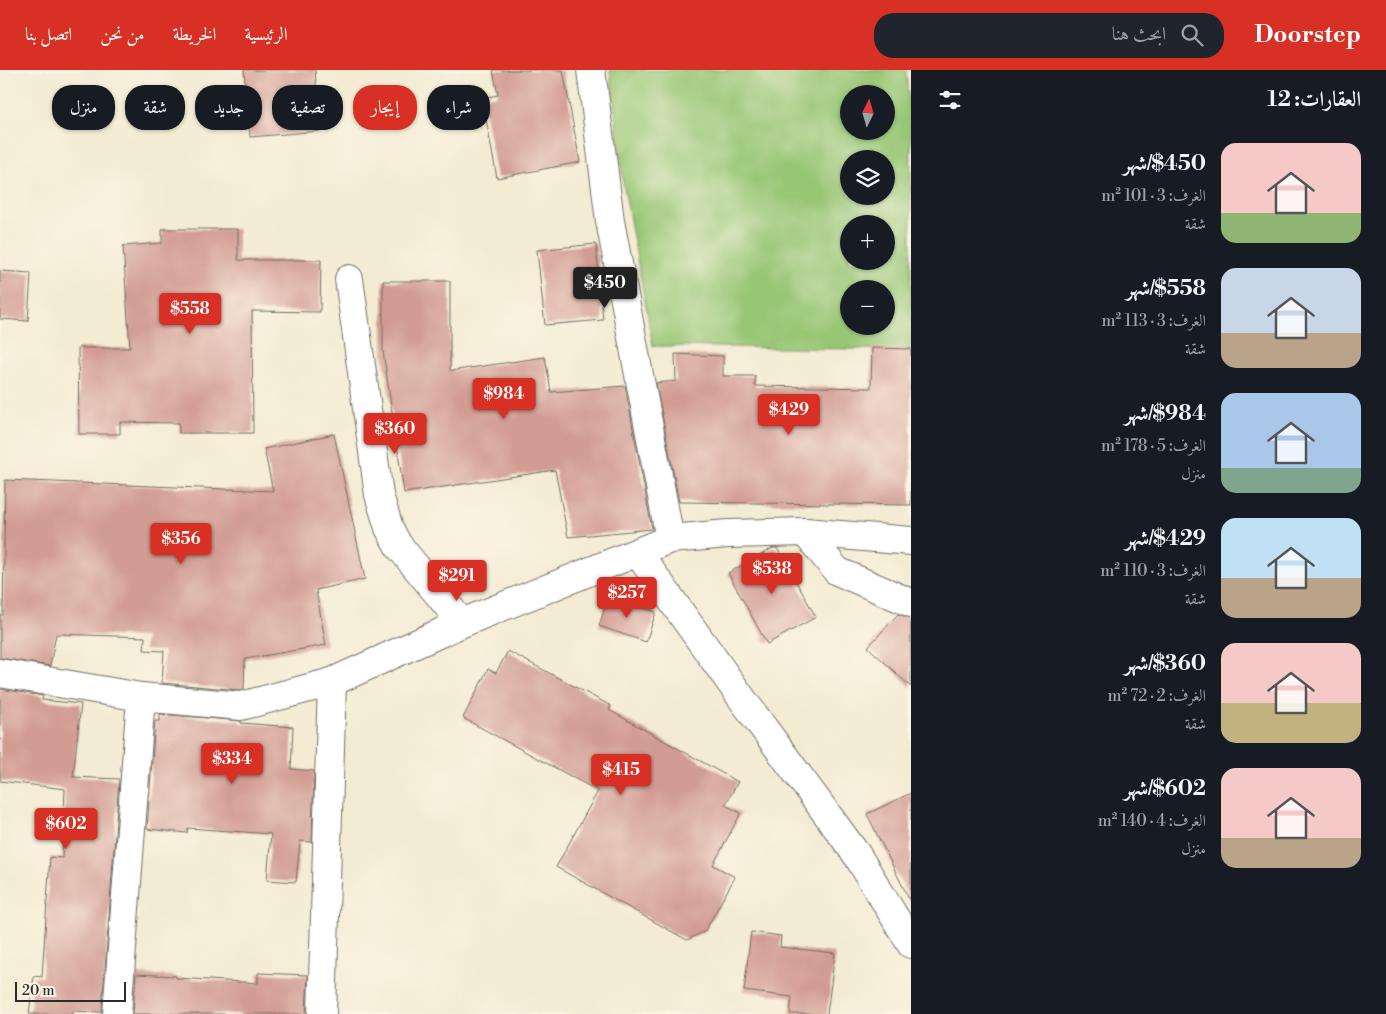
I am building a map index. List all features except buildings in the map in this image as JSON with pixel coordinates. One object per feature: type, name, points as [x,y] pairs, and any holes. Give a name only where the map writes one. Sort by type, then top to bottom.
[{"type":"street","points":[[591,70],[610,220],[670,539]]},
{"type":"street","points":[[349,279],[379,495],[389,528],[398,545],[462,623]]},
{"type":"street","points":[[805,532],[837,571],[911,603]]},
{"type":"street","points":[[0,673],[141,696],[241,706],[332,682],[462,623],[670,539],[728,534],[805,532],[911,541]]},
{"type":"street","points":[[638,552],[857,855],[911,944]]},
{"type":"street","points":[[322,1014],[332,682]]},
{"type":"street","points":[[116,1014],[141,696]]},
{"type":"green space","points":[[610,70],[906,70],[911,128],[911,350],[653,346],[623,182]]}]
